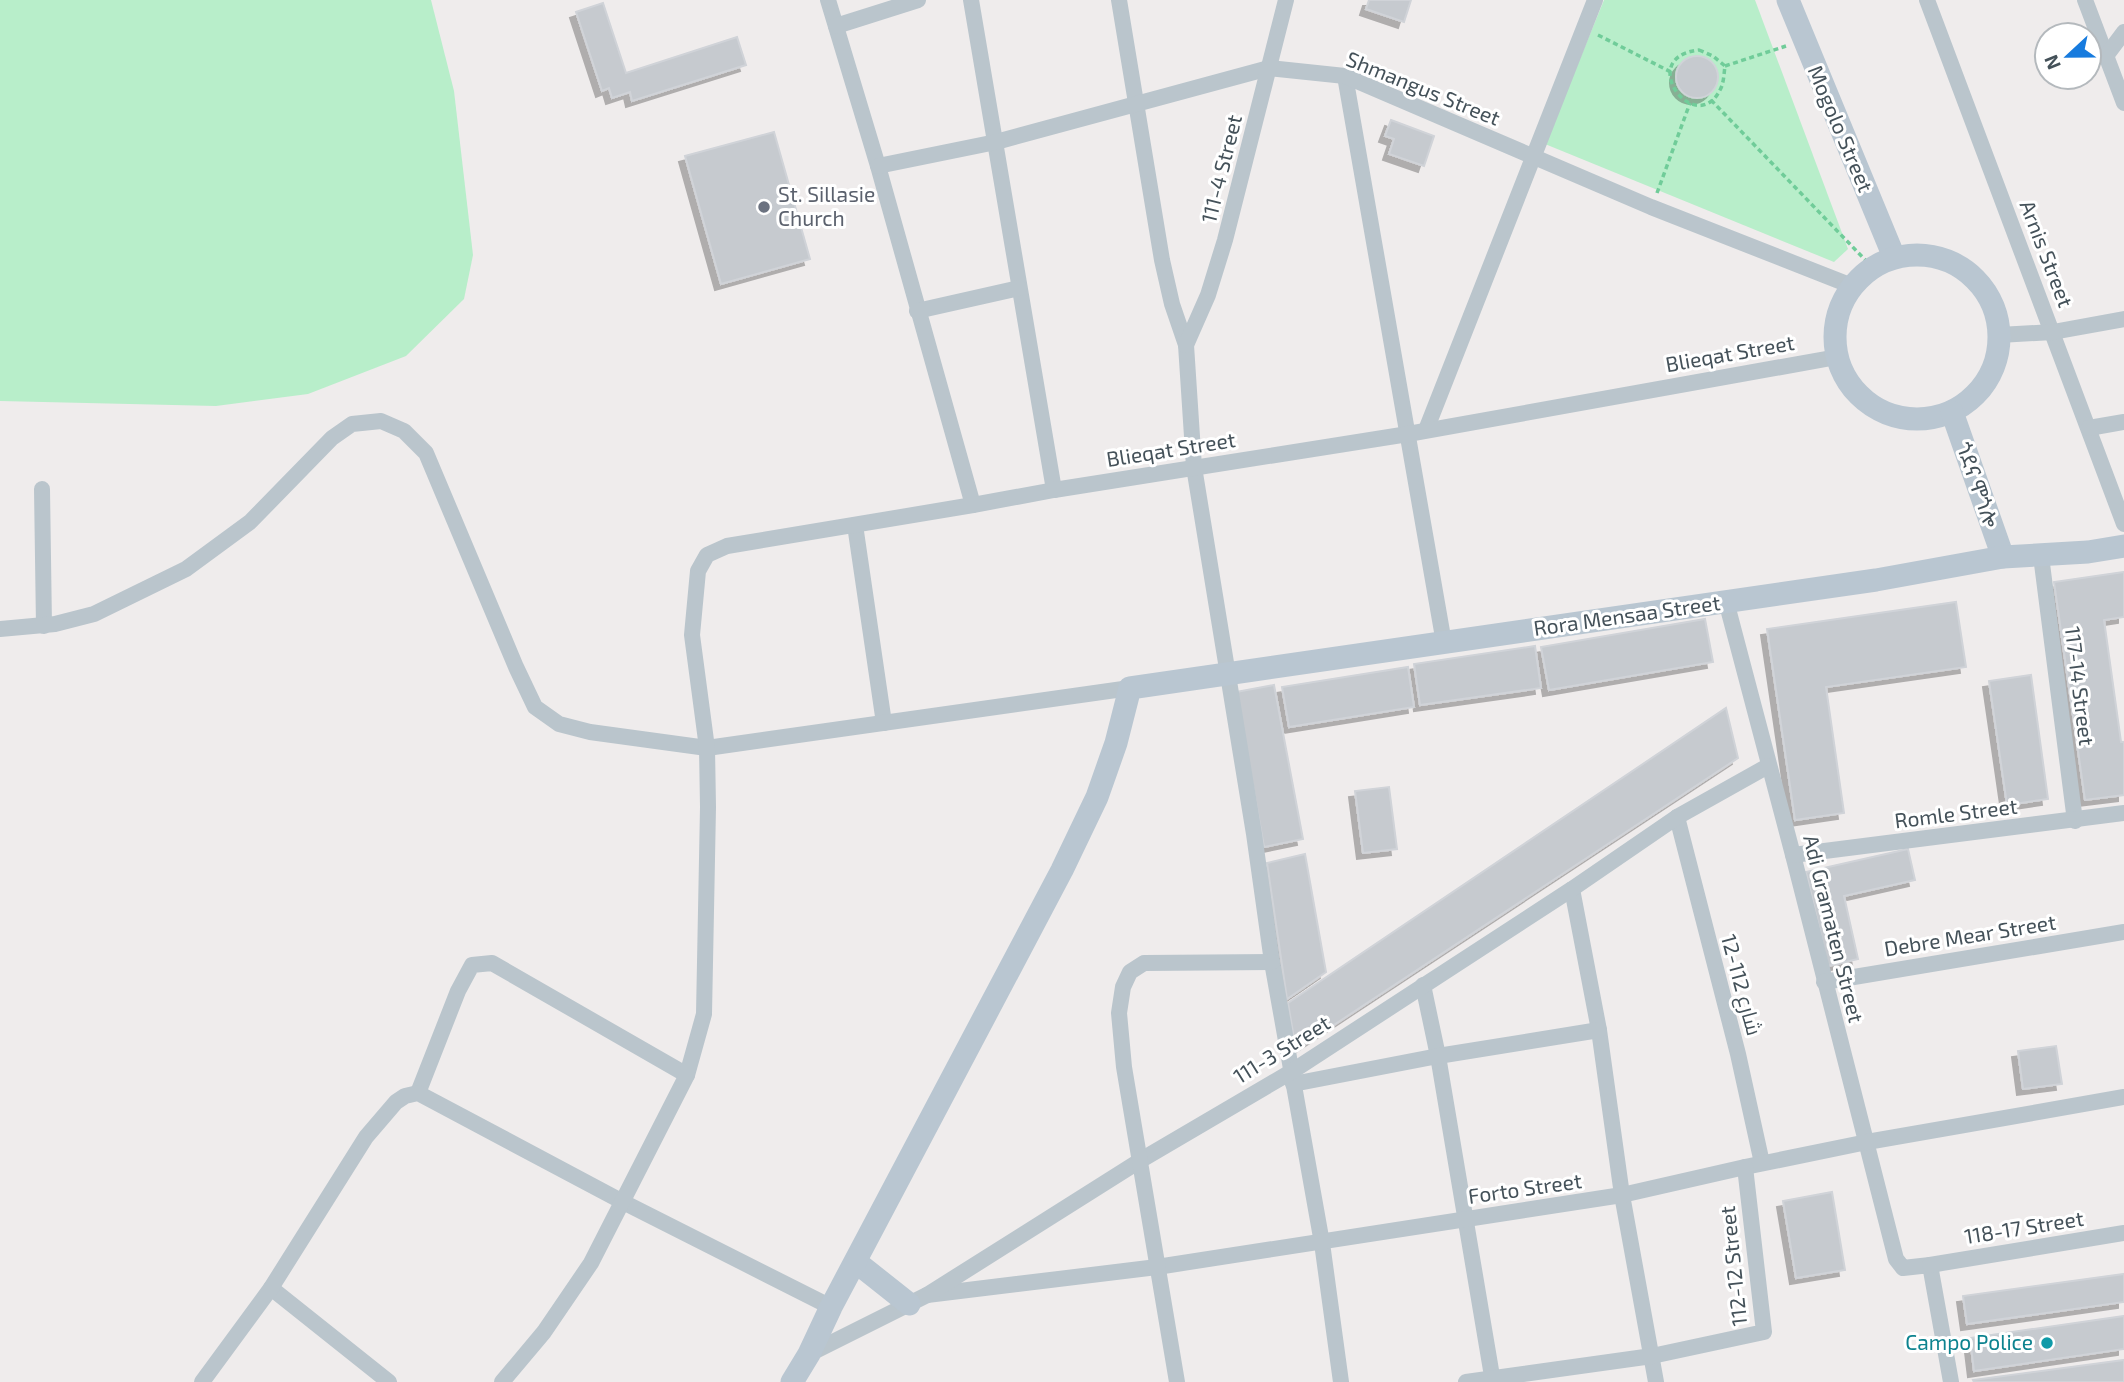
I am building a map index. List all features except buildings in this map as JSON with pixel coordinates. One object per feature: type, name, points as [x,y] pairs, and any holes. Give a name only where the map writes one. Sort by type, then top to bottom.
[{"type":"main road","name":"Mogolo Street","points":[[1788,0],[1894,257]]},
{"type":"main road","points":[[1936,256],[1961,268],[1981,286],[1994,309],[1999,335],[1996,359],[1987,381],[1972,399],[1952,412],[1929,419],[1904,419],[1881,412],[1861,398],[1846,379],[1837,357],[1835,332],[1840,307],[1852,286],[1873,268],[1894,257],[1936,256]]},
{"type":"main road","name":"ጎደና ሞጎሎ","points":[[1952,412],[2003,557]]},
{"type":"main road","name":"Rora Mensaa Street","points":[[1130,688],[1876,580],[2003,557],[2088,552],[2124,545]]},
{"type":"main road","points":[[792,1382],[1062,870],[1097,797],[1116,743],[1130,688]]},
{"type":"main road","points":[[856,1262],[918,1299]]},
{"type":"street","points":[[828,0],[878,166],[973,505]]},
{"type":"street","points":[[836,26],[918,0]]},
{"type":"street","points":[[971,0],[1054,490]]},
{"type":"street","points":[[1119,0],[1162,260],[1172,304],[1186,345],[1194,467],[1272,962],[1322,1243],[1341,1382]]},
{"type":"street","name":"111-4 Street","points":[[1186,345],[1208,295],[1225,240],[1286,0]]},
{"type":"street","points":[[1426,430],[1595,0]]},
{"type":"street","name":"Arnis Street","points":[[1927,0],[2124,524]]},
{"type":"street","points":[[2085,0],[2124,103]]},
{"type":"street","points":[[2106,56],[2124,32]]},
{"type":"street","name":"Shmangus Street","points":[[878,166],[996,142],[1269,68],[1345,76],[1651,207],[1852,286]]},
{"type":"street","points":[[1345,76],[1444,643]]},
{"type":"street","points":[[917,310],[1019,288]]},
{"type":"street","points":[[1999,335],[2053,332],[2124,319]]},
{"type":"street","name":"Blieqat Street","points":[[502,1382],[544,1332],[591,1263],[687,1075],[704,1014],[707,747],[692,635],[698,571],[707,555],[727,546],[1054,490],[1408,434],[1837,357]]},
{"type":"street","points":[[0,629],[44,626],[94,614],[186,569],[250,522],[332,439],[352,424],[381,421],[404,431],[426,453],[535,707],[559,724],[590,733],[707,747],[1130,688]]},
{"type":"street","points":[[2089,428],[2124,422]]},
{"type":"street","points":[[42,489],[44,626]]},
{"type":"street","points":[[855,525],[884,723]]},
{"type":"street","name":"117-14 Street","points":[[2041,556],[2075,821]]},
{"type":"street","name":"Adi Gramaten Street","points":[[1726,601],[1900,1266]]},
{"type":"street","name":"111-3 Street","points":[[809,1354],[918,1299],[1141,1160],[1292,1078],[1423,985],[1572,889],[1677,817],[1769,766]]},
{"type":"street","name":"Romle Street","points":[[1793,855],[2124,813]]},
{"type":"street","name":"شارع 112-12","points":[[1677,817],[1738,1054],[1762,1163]]},
{"type":"street","points":[[1572,889],[1599,1030],[1622,1195],[1656,1382]]},
{"type":"street","name":"Debre Mear Street","points":[[1824,982],[2124,932]]},
{"type":"street","points":[[1177,1382],[1124,1067],[1119,1013],[1123,987],[1130,972],[1144,963],[1272,962]]},
{"type":"street","points":[[418,1094],[458,991],[472,965],[481,963],[492,963],[687,1075]]},
{"type":"street","points":[[1423,985],[1438,1056],[1493,1380]]},
{"type":"street","points":[[1292,1078],[1599,1030]]},
{"type":"street","points":[[202,1382],[271,1288],[366,1137],[396,1102],[405,1096],[418,1094],[831,1307]]},
{"type":"street","name":"Forto Street","points":[[918,1299],[1322,1243],[1622,1195],[1867,1142],[2124,1097]]},
{"type":"street","name":"112-12 Street","points":[[1653,1356],[1765,1332],[1745,1167]]},
{"type":"street","name":"118-17 Street","points":[[1900,1266],[1907,1268],[1930,1265],[2124,1233]]},
{"type":"street","points":[[1930,1265],[1951,1382]]},
{"type":"street","points":[[271,1288],[388,1382]]},
{"type":"street","points":[[1466,1382],[1653,1356]]},
{"type":"path","points":[[1584,29],[1671,72]]},
{"type":"path","points":[[1725,66],[1803,40]]},
{"type":"path","points":[[1691,51],[1706,52],[1725,66],[1721,89],[1712,100],[1705,103],[1683,100],[1672,88],[1671,72],[1678,58],[1691,51]]},
{"type":"path","points":[[1712,100],[1873,268]]},
{"type":"path","points":[[1651,207],[1690,103]]},
{"type":"green space","points":[[0,0],[431,0],[454,91],[473,255],[464,299],[406,356],[308,394],[216,406],[0,401]]},
{"type":"green space","points":[[1604,0],[1755,0],[1848,249],[1834,262],[1545,144]]},
{"type":"place","name":"St. Sillasie Church","points":[[764,207]]},
{"type":"place","name":"Campo Police","points":[[2047,1343]]}]
